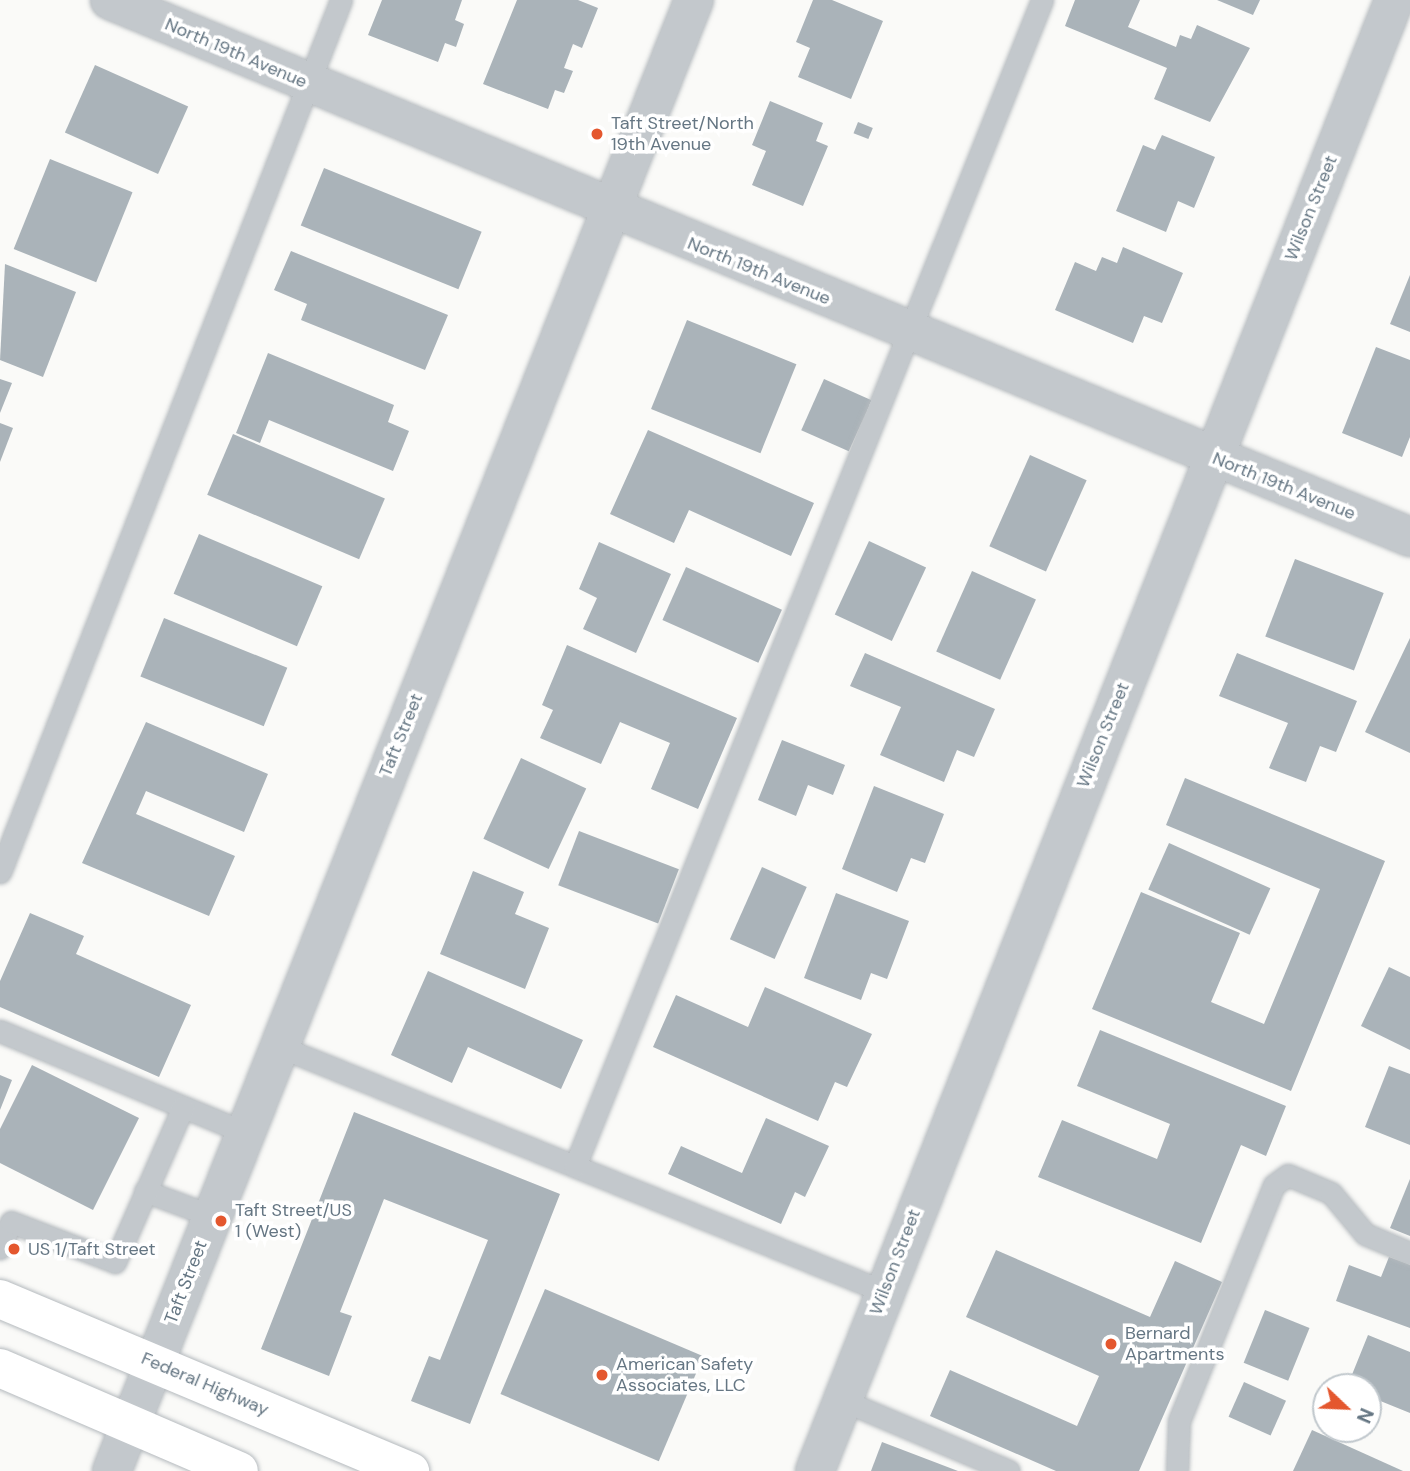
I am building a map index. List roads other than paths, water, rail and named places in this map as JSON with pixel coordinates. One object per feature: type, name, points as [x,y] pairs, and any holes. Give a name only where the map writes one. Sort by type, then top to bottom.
[{"type":"main road","name":"Federal Highway","points":[[0,1299],[410,1471]]},
{"type":"main road","points":[[0,1368],[132,1420],[239,1471]]},
{"type":"street","name":"North 19th Avenue","points":[[110,0],[609,210],[1410,537]]},
{"type":"street","name":"Taft Street","points":[[112,1471],[694,0]]},
{"type":"street","name":"Wilson Street","points":[[815,1471],[883,1291],[1394,0]]},
{"type":"lane","points":[[0,872],[341,0]]},
{"type":"lane","points":[[575,1166],[1042,0]]},
{"type":"lane","points":[[0,1031],[244,1132]]},
{"type":"lane","points":[[278,1046],[883,1291]]},
{"type":"lane","points":[[0,1248],[11,1222],[115,1262],[183,1107]]},
{"type":"lane","points":[[1178,1471],[1179,1421],[1274,1185],[1288,1175],[1331,1193],[1366,1234],[1410,1253]]},
{"type":"lane","points":[[145,1191],[212,1216]]},
{"type":"lane","points":[[842,1400],[1009,1471]]},
{"type":"place","name":"Taft Street/North 19th Avenue","points":[[597,134]]},
{"type":"place","name":"Taft Street/US 1 (West)","points":[[221,1221]]},
{"type":"place","name":"US 1/Taft Street","points":[[14,1249]]},
{"type":"place","name":"Bernard Apartments","points":[[1111,1344]]},
{"type":"place","name":"American Safety Associates, LLC","points":[[602,1375]]}]
